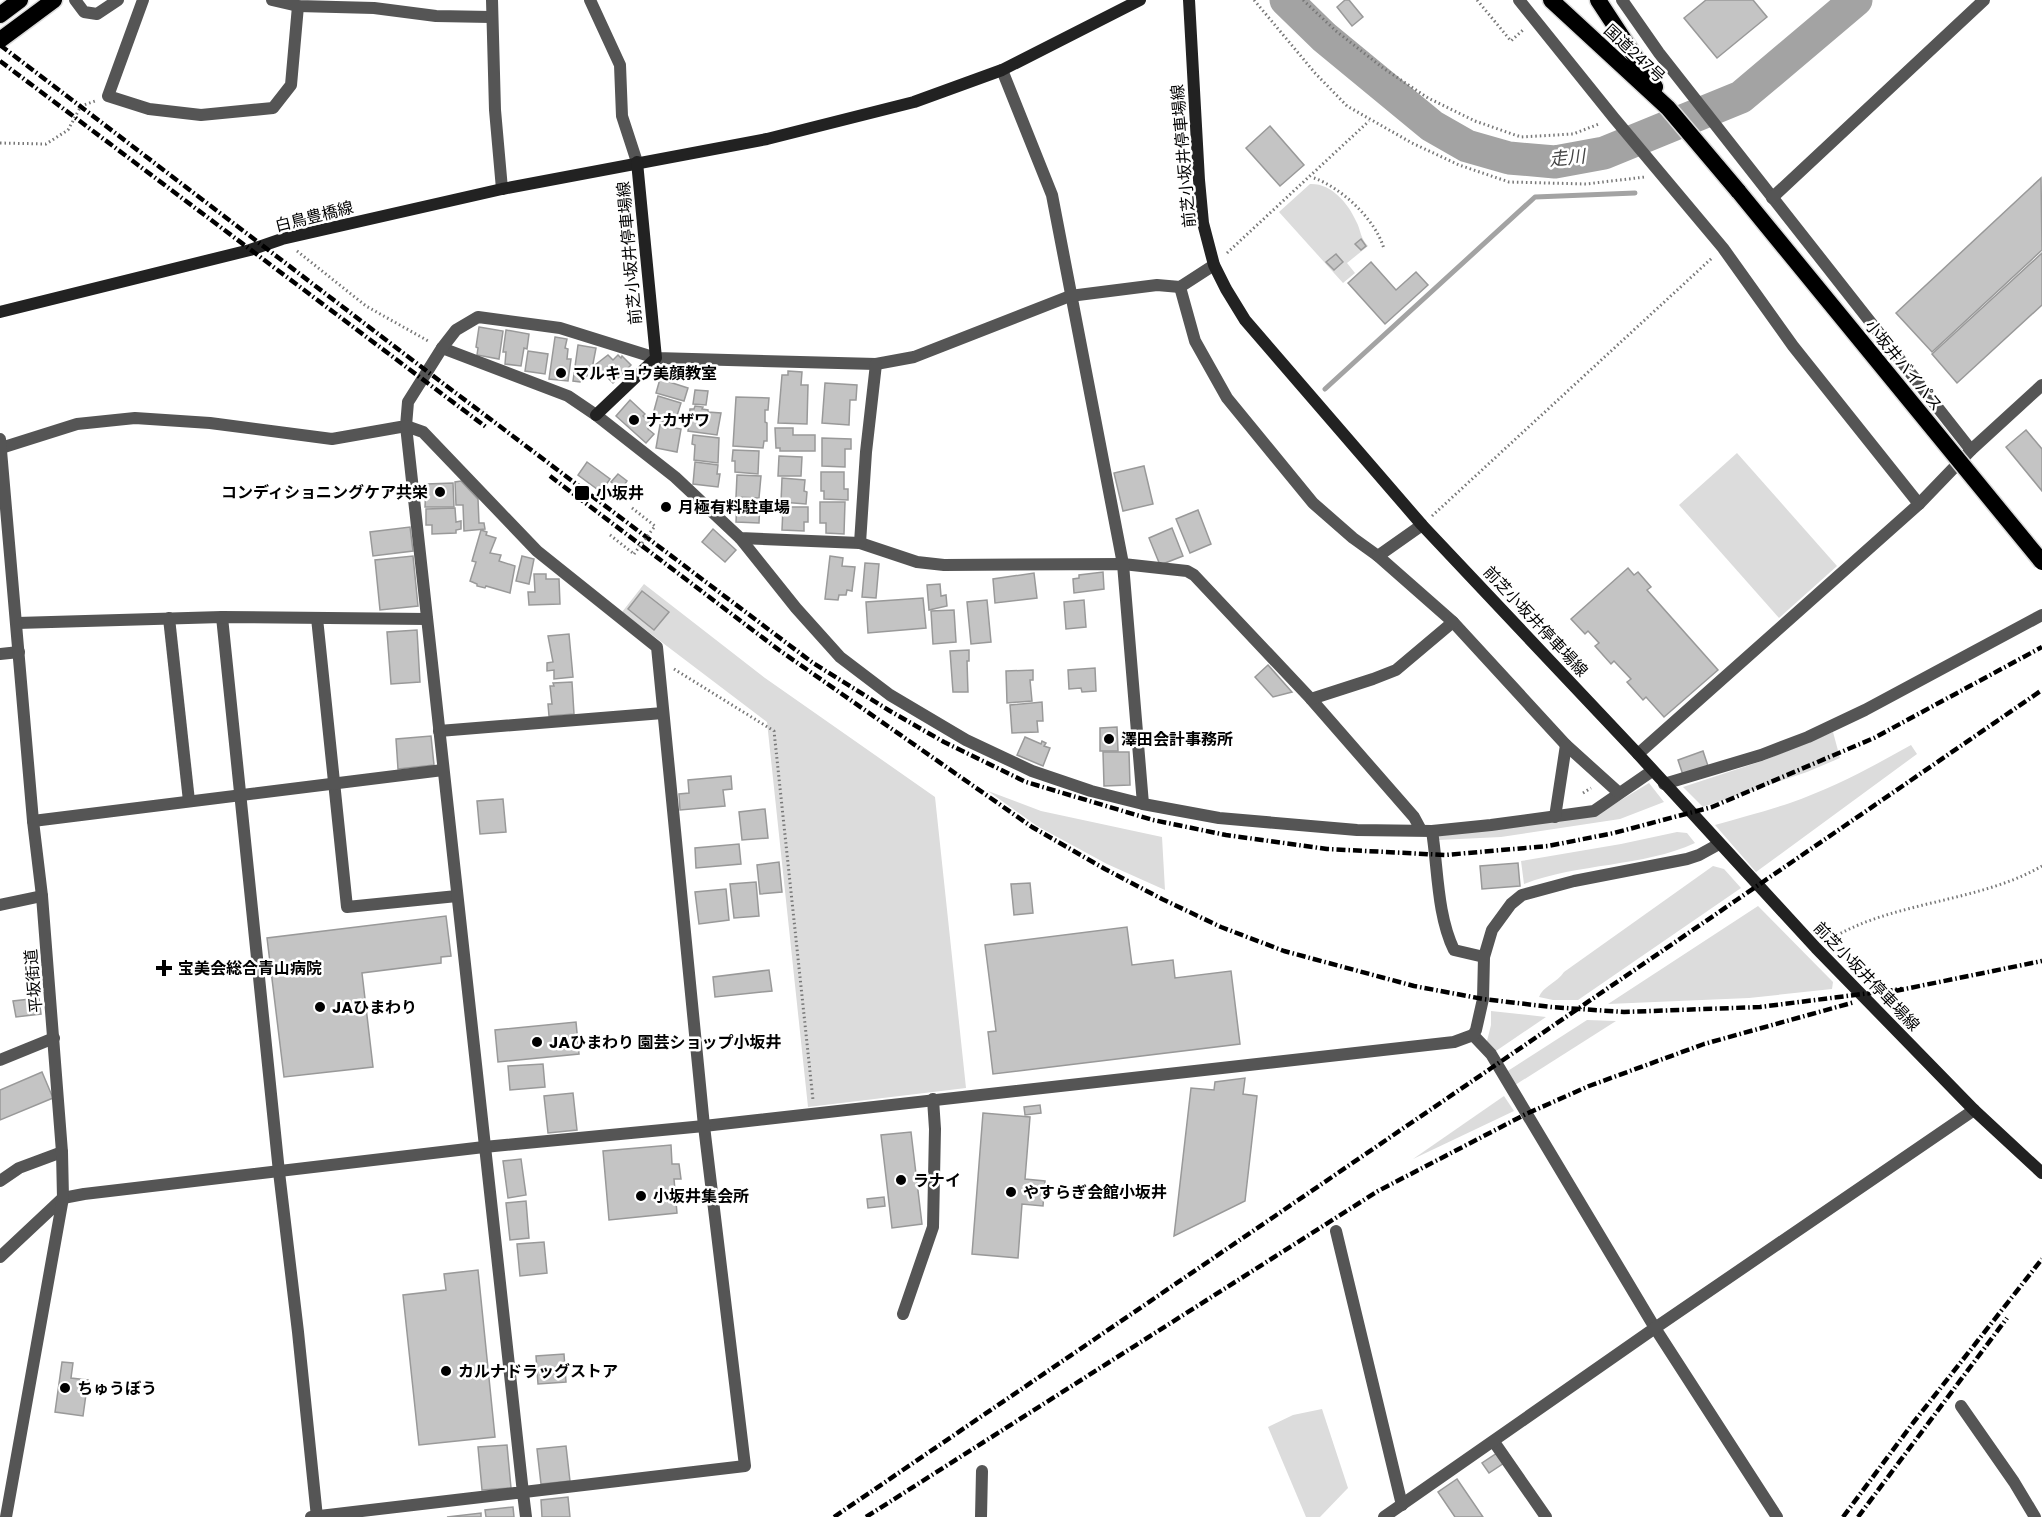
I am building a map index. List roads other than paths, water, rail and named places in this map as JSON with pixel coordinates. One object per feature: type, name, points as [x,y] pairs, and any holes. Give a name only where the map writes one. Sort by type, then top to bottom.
[{"type":"highway","points":[[0,15],[20,0]]},
{"type":"highway","points":[[0,40],[54,0]]},
{"type":"highway","name":"国道247号","points":[[1551,0],[1668,108],[1739,192]]},
{"type":"highway","name":"国道247号","points":[[1598,0],[1668,108]]},
{"type":"highway","name":"小坂井バイパス","points":[[1739,192],[2042,562]]},
{"type":"main road","name":"前芝小坂井停車場線","points":[[656,358],[638,162],[767,139],[914,102],[1002,70],[1140,0]]},
{"type":"main road","name":"前芝小坂井停車場線","points":[[1189,0],[1203,223],[1214,265],[1245,320],[1422,525],[1638,754],[1815,948],[1974,1110],[2042,1173]]},
{"type":"main road","name":"白鳥豊橋線","points":[[0,312],[250,250],[282,239],[502,189],[638,162]]},
{"type":"main road","points":[[596,415],[656,358]]},
{"type":"street","points":[[75,0],[84,12],[97,14],[118,0]]},
{"type":"street","points":[[143,0],[108,96],[149,109],[201,115],[273,108],[291,85],[298,6]]},
{"type":"street","points":[[272,0],[298,6],[375,4],[436,16],[491,17]]},
{"type":"street","points":[[492,0],[495,110],[502,189]]},
{"type":"street","points":[[590,0],[620,65],[622,116],[638,162]]},
{"type":"street","points":[[1518,0],[1722,248],[1793,346],[1919,504]]},
{"type":"street","points":[[1622,0],[1659,53],[1971,450]]},
{"type":"street","points":[[1772,198],[1984,0]]},
{"type":"street","points":[[1002,70],[1052,195],[1123,564],[1143,804]]},
{"type":"street","points":[[526,1517],[406,426],[408,402],[456,330],[478,317],[560,328],[656,358],[876,363],[914,357],[1070,296],[1157,285],[1180,287],[1214,265]]},
{"type":"street","points":[[1180,287],[1195,341],[1227,398],[1313,503],[1453,622],[1566,745],[1618,792]]},
{"type":"street","points":[[442,348],[568,396],[596,415],[675,477],[740,538],[796,608],[840,657],[890,695],[966,740],[1032,771],[1091,791],[1143,804],[1219,818],[1357,830],[1427,831],[1594,811],[1618,792],[1652,771]]},
{"type":"street","points":[[860,543],[866,452],[876,363]]},
{"type":"street","points":[[1638,754],[1919,504],[1971,450],[2042,385]]},
{"type":"street","points":[[1,448],[77,424],[135,418],[210,423],[332,439],[406,426],[423,432],[537,551],[657,647],[704,1126],[745,1466],[311,1517]]},
{"type":"street","name":"平坂街道","points":[[0,439],[54,1038],[63,1198],[6,1517]]},
{"type":"street","points":[[1378,556],[1422,525]]},
{"type":"street","points":[[740,538],[860,543],[917,562],[944,565],[1123,564],[1187,571],[1194,575],[1311,699],[1427,831],[1449,939],[1454,950],[1484,957]]},
{"type":"street","points":[[1664,784],[1761,755],[1808,737],[1865,710],[2042,615]]},
{"type":"street","points":[[17,623],[222,617],[427,620]]},
{"type":"street","points":[[222,617],[317,1517]]},
{"type":"street","points":[[169,618],[189,801]]},
{"type":"street","points":[[317,618],[347,907],[457,896]]},
{"type":"street","points":[[1311,699],[1373,680],[1396,670],[1453,622]]},
{"type":"street","points":[[0,654],[19,652]]},
{"type":"street","points":[[439,731],[663,713]]},
{"type":"street","points":[[1554,817],[1566,745]]},
{"type":"street","points":[[33,821],[443,770]]},
{"type":"street","points":[[0,1257],[63,1198],[84,1194],[484,1147],[704,1126],[1454,1042],[1473,1035],[1483,999],[1484,957],[1492,930],[1510,904],[1522,895],[1574,881],[1687,859],[1700,855],[1719,844]]},
{"type":"street","points":[[0,905],[42,896]]},
{"type":"street","points":[[1473,1035],[1491,1054],[1655,1328],[1777,1517]]},
{"type":"street","points":[[0,1060],[54,1038]]},
{"type":"street","points":[[903,1314],[933,1227],[935,1129],[933,1099]]},
{"type":"street","points":[[1384,1517],[1974,1110]]},
{"type":"street","points":[[0,1181],[19,1168],[62,1152]]},
{"type":"street","points":[[1336,1231],[1402,1504]]},
{"type":"street","points":[[1961,1406],[2014,1482],[2035,1517]]},
{"type":"street","points":[[1494,1442],[1546,1517]]},
{"type":"street","points":[[981,1517],[982,1471]]},
{"type":"waterway","name":"走川","points":[[1286,0],[1324,37],[1432,126],[1467,146],[1509,158],[1555,162],[1604,153],[1741,97],[1856,0]]},
{"type":"waterway","points":[[1325,389],[1535,197],[1635,193]]},
{"type":"railway","points":[[0,45],[813,663],[944,742],[1026,782],[1153,820],[1226,835],[1327,849],[1445,855],[1548,846],[1614,833],[1712,807],[1874,738],[2042,647]]},
{"type":"railway","points":[[0,61],[486,427]]},
{"type":"railway","points":[[550,476],[779,650],[1032,827],[1162,899],[1221,927],[1284,951],[1414,986],[1483,999],[1624,1012],[1760,1007],[1902,989]]},
{"type":"railway","points":[[834,1517],[2042,690]]},
{"type":"railway","points":[[1895,991],[2042,961]]},
{"type":"railway","points":[[866,1517],[1378,1191],[1526,1114],[1589,1086],[1704,1044],[1855,1002]]},
{"type":"railway","points":[[1843,1517],[1913,1423],[2042,1259]]},
{"type":"railway","points":[[1858,1517],[2007,1318]]},
{"type":"place","name":"マルキョウ美顔教室","points":[[561,373]]},
{"type":"place","name":"ナカザワ","points":[[634,420]]},
{"type":"place","name":"コンディショニングケア共栄","points":[[440,492]]},
{"type":"place","name":"小坂井","points":[[582,493]]},
{"type":"place","name":"月極有料駐車場","points":[[666,507]]},
{"type":"place","name":"澤田会計事務所","points":[[1109,739]]},
{"type":"place","name":"宝美会総合青山病院","points":[[164,968]]},
{"type":"place","name":"JAひまわり","points":[[320,1007]]},
{"type":"place","name":"JAひまわり 園芸ショップ小坂井","points":[[537,1042]]},
{"type":"place","name":"ラナイ","points":[[901,1180]]},
{"type":"place","name":"やすらぎ会館小坂井","points":[[1011,1192]]},
{"type":"place","name":"小坂井集会所","points":[[641,1196]]},
{"type":"place","name":"カルナドラッグストア","points":[[446,1371]]},
{"type":"place","name":"ちゅうぼう","points":[[65,1388]]}]
